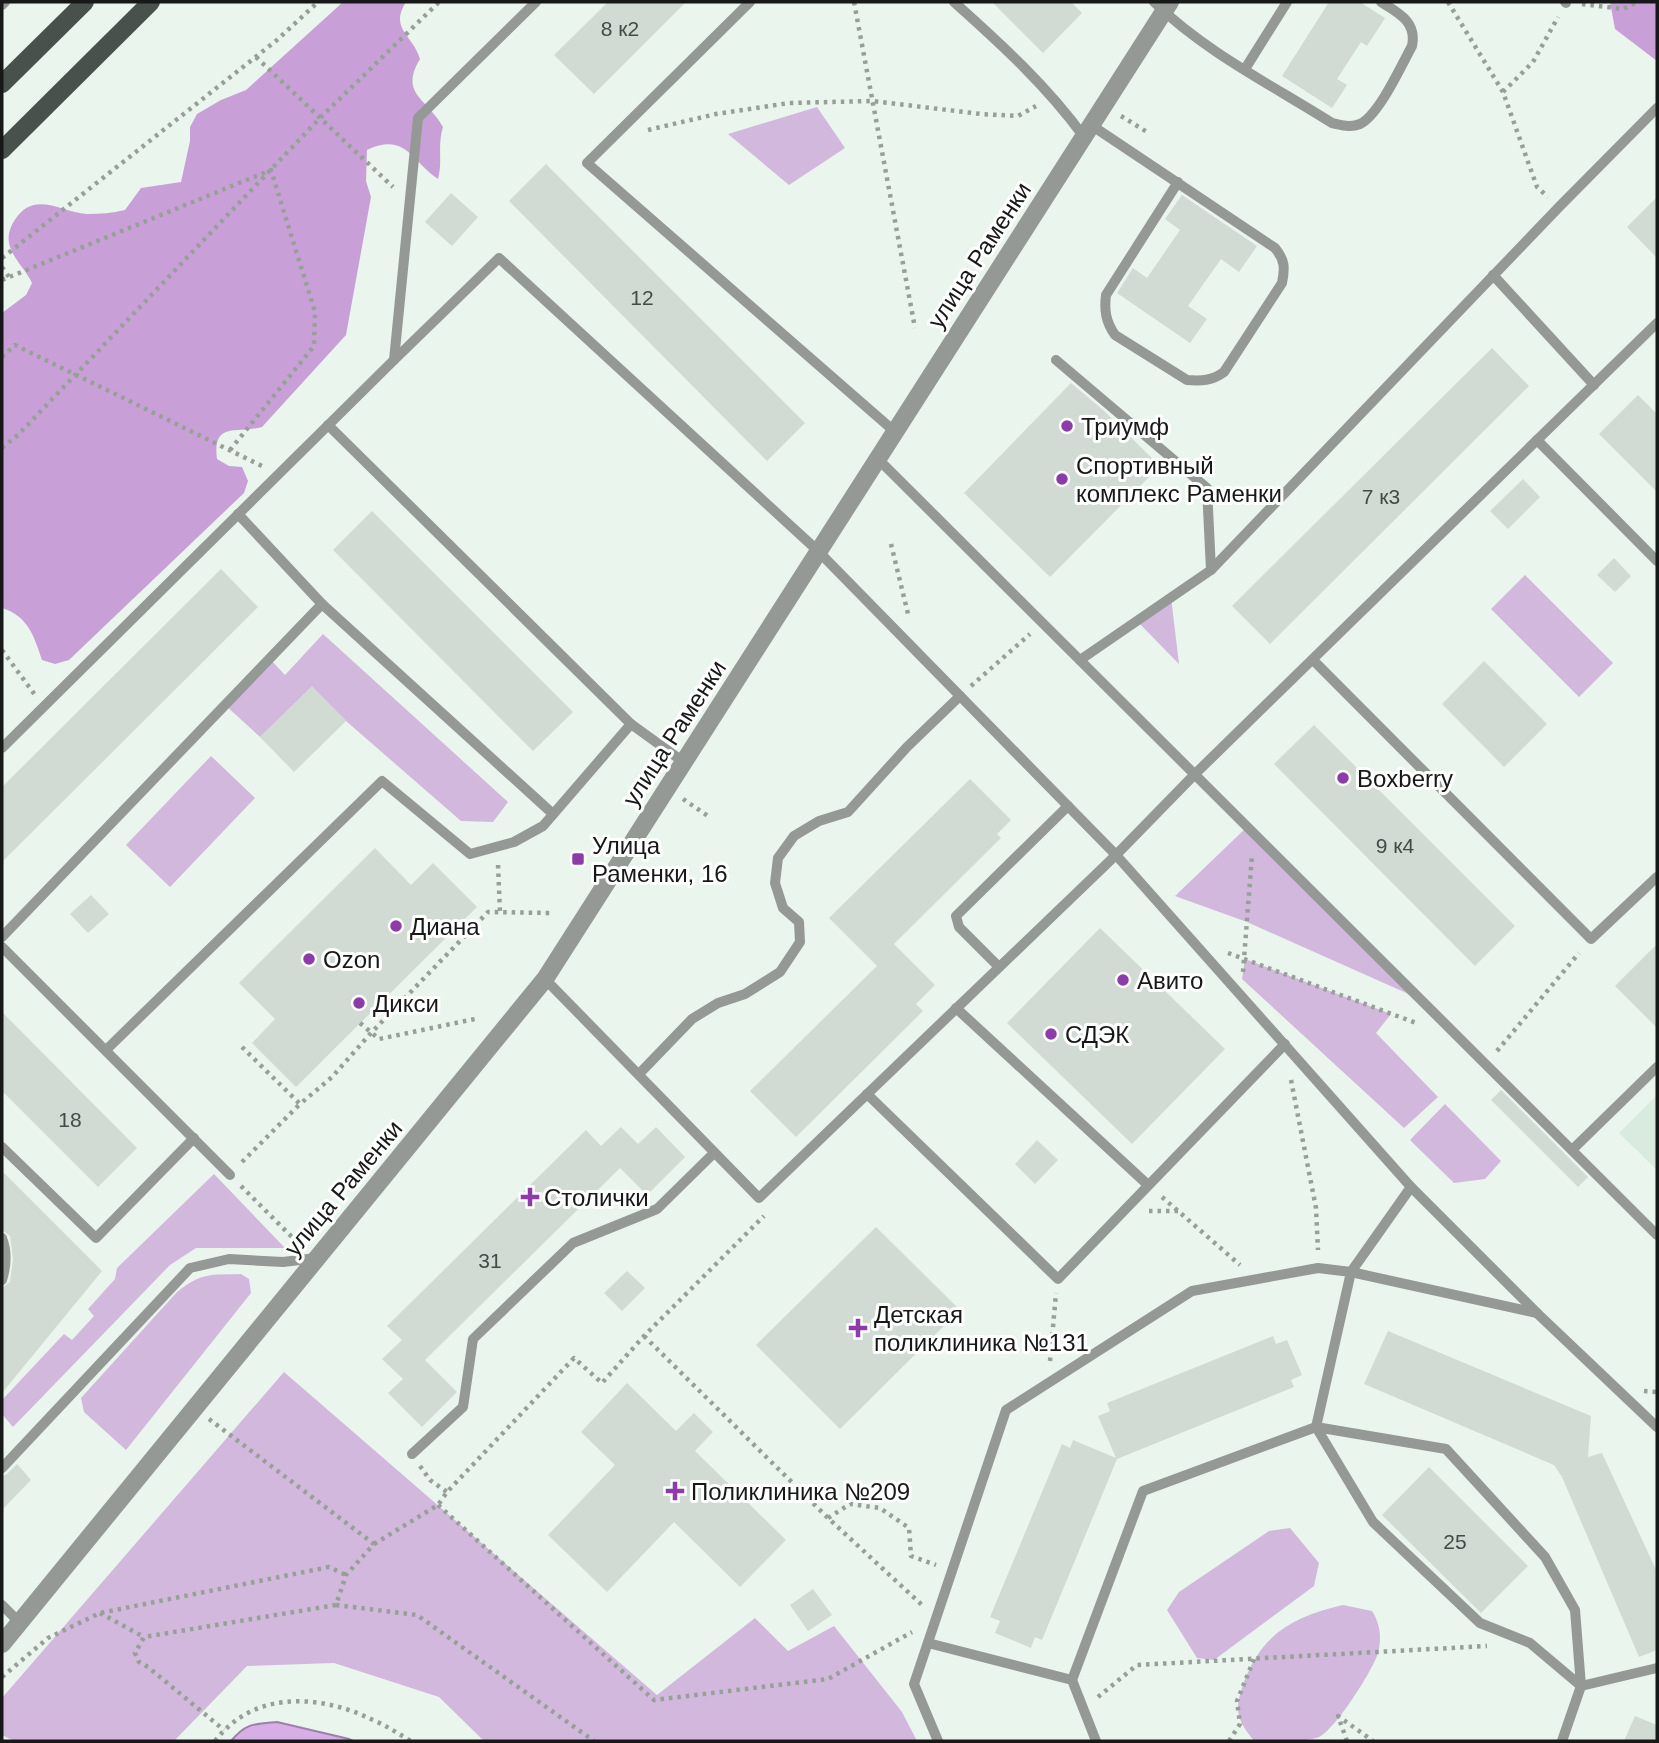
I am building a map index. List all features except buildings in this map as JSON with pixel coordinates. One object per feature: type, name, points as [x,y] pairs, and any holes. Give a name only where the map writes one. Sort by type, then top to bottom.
[{"type":"main road","points":[[2,84],[85,2]]},
{"type":"main road","points":[[2,150],[151,2]]},
{"type":"street","name":"улица Раменки","points":[[2,1644],[545,979],[1088,131],[1162,5]]},
{"type":"lane","points":[[394,360],[418,118],[536,2]]},
{"type":"lane","points":[[750,2],[587,163],[894,431]]},
{"type":"lane","points":[[954,2],[1025,66],[1052,98],[1088,131],[1178,182],[1275,248],[1283,258],[1282,283],[1224,372],[1215,378],[1199,381],[1187,380],[1115,335],[1107,324],[1104,309],[1106,295],[1178,182]]},
{"type":"lane","points":[[1245,69],[1287,2]]},
{"type":"lane","points":[[1162,5],[1203,42],[1332,123],[1348,127],[1360,124],[1372,115],[1412,46],[1414,38],[1408,22],[1381,2]]},
{"type":"lane","points":[[1080,660],[1211,570],[1657,108]]},
{"type":"lane","points":[[2,748],[499,258],[818,551],[1116,855],[1411,1187],[1537,1313],[1657,1427]]},
{"type":"lane","points":[[1493,275],[1594,385]]},
{"type":"lane","points":[[545,979],[758,1198],[1116,855],[1195,774],[1656,325]]},
{"type":"lane","points":[[1056,360],[1207,488],[1211,570]]},
{"type":"lane","points":[[328,425],[631,724],[685,763]]},
{"type":"lane","points":[[1537,440],[1657,561]]},
{"type":"lane","points":[[878,459],[1657,1235]]},
{"type":"lane","points":[[238,514],[322,604],[553,814]]},
{"type":"lane","points":[[2,937],[322,604]]},
{"type":"lane","points":[[1313,660],[1591,939],[1657,877]]},
{"type":"lane","points":[[639,1074],[692,1019],[718,1003],[745,994],[780,972],[800,942],[799,922],[783,908],[775,883],[778,858],[794,836],[819,821],[848,812],[907,747],[960,696]]},
{"type":"lane","points":[[106,1050],[382,781],[470,854],[514,842],[543,826],[631,724]]},
{"type":"lane","points":[[999,967],[959,927],[956,916],[1068,806]]},
{"type":"lane","points":[[2,947],[230,1175]]},
{"type":"lane","points":[[956,1008],[1148,1185]]},
{"type":"lane","points":[[867,1094],[1058,1279],[1284,1044]]},
{"type":"lane","points":[[1573,1150],[1657,1067]]},
{"type":"lane","points":[[2,1147],[96,1238],[194,1138]]},
{"type":"lane","points":[[412,1454],[463,1407],[473,1339],[573,1243],[657,1209],[713,1153]]},
{"type":"lane","points":[[1411,1187],[1351,1272],[1316,1427],[1373,1522],[1479,1623],[1530,1643],[1581,1686]]},
{"type":"lane","points":[[2,1238],[5,1269],[2,1280]]},
{"type":"lane","points":[[2,1468],[190,1268],[229,1259],[283,1262],[316,1258]]},
{"type":"lane","points":[[938,1741],[914,1684],[1006,1410],[1192,1291],[1256,1279],[1318,1268],[1351,1272],[1537,1313]]},
{"type":"lane","points":[[1096,1741],[1072,1680],[1143,1491],[1316,1427],[1446,1449],[1545,1557],[1575,1610],[1581,1686],[1562,1741]]},
{"type":"lane","points":[[2,1605],[19,1622]]},
{"type":"lane","points":[[928,1643],[1072,1680]]},
{"type":"lane","points":[[1581,1686],[1657,1668]]},
{"type":"path","points":[[2,258],[256,57],[318,2]]},
{"type":"path","points":[[2,448],[19,434],[320,118],[439,2]]},
{"type":"path","points":[[854,2],[915,328]]},
{"type":"path","points":[[1448,2],[1503,92],[1537,187]]},
{"type":"path","points":[[1503,92],[1533,62],[1565,2],[1623,9],[1637,2]]},
{"type":"path","points":[[256,57],[410,203]]},
{"type":"path","points":[[612,138],[716,114],[789,103],[872,101],[1018,116],[1052,98]]},
{"type":"path","points":[[2,280],[271,170]]},
{"type":"path","points":[[230,450],[314,346],[315,312],[271,170]]},
{"type":"path","points":[[2,267],[9,277]]},
{"type":"path","points":[[2,357],[15,345],[279,474]]},
{"type":"path","points":[[891,544],[918,653]]},
{"type":"path","points":[[960,696],[1043,623]]},
{"type":"path","points":[[2,650],[44,706]]},
{"type":"path","points":[[1241,995],[1254,833]]},
{"type":"path","points":[[497,847],[500,912]]},
{"type":"path","points":[[298,1243],[230,1175],[300,1104],[332,1077],[371,1032],[488,912],[552,913]]},
{"type":"path","points":[[1191,939],[1427,1027]]},
{"type":"path","points":[[1486,1064],[1591,939]]},
{"type":"path","points":[[360,1023],[379,1039],[475,1019]]},
{"type":"path","points":[[1284,1044],[1316,1208],[1318,1268]]},
{"type":"path","points":[[242,1047],[300,1104]]},
{"type":"path","points":[[1148,1185],[1256,1279]]},
{"type":"path","points":[[336,1605],[346,1575],[374,1544],[438,1505],[447,1492],[574,1358],[602,1382],[644,1336],[771,1209],[758,1198]]},
{"type":"path","points":[[1048,1383],[1058,1279]]},
{"type":"path","points":[[438,1505],[654,1700],[828,1679],[936,1619],[828,1518],[644,1336]]},
{"type":"path","points":[[195,1406],[212,1422],[374,1544]]},
{"type":"path","points":[[430,1480],[447,1492]]},
{"type":"path","points":[[828,1518],[850,1504],[880,1508],[909,1528],[911,1556],[951,1570]]},
{"type":"path","points":[[2,1678],[48,1638],[100,1613],[329,1567],[346,1575]]},
{"type":"path","points":[[100,1613],[144,1637],[336,1605],[417,1615],[594,1741]]},
{"type":"path","points":[[144,1637],[135,1653],[139,1662],[224,1730]]},
{"type":"path","points":[[1083,1709],[1138,1665],[1489,1646]]},
{"type":"path","points":[[1229,1741],[1240,1724],[1237,1701],[1254,1659]]},
{"type":"path","points":[[215,1741],[243,1715],[275,1702],[323,1703],[373,1719],[411,1741]]},
{"type":"path","points":[[1346,1741],[1338,1716],[1374,1741]]},
{"type":"shaded area","points":[[343,2],[406,2],[401,11],[401,26],[420,59],[412,80],[414,88],[443,127],[438,179],[399,147],[391,144],[380,145],[367,150],[366,181],[371,197],[346,335],[262,427],[229,431],[219,439],[217,459],[229,466],[242,467],[248,481],[244,493],[69,660],[55,664],[42,660],[29,628],[18,616],[2,608],[2,313],[26,295],[32,283],[10,247],[12,224],[22,211],[39,204],[87,214],[125,210],[141,188],[181,182],[190,141],[190,127],[197,114],[246,90]]},
{"type":"shaded area","points":[[1610,2],[1657,2],[1657,61],[1615,29]]},
{"type":"shaded area","points":[[817,107],[845,148],[789,185],[728,134]]},
{"type":"shaded area","points":[[1525,575],[1613,663],[1579,697],[1491,609]]},
{"type":"shaded area","points":[[1171,597],[1179,664],[1137,621]]},
{"type":"shaded area","points":[[323,634],[508,802],[493,822],[461,821],[346,721],[312,687],[260,737],[225,705],[270,659],[285,675]]},
{"type":"shaded area","points":[[211,756],[255,798],[170,887],[126,845]]},
{"type":"shaded area","points":[[1247,827],[1422,1000],[1247,922],[1175,896]]},
{"type":"shaded area","points":[[1245,959],[1391,1014],[1376,1033],[1438,1097],[1404,1128],[1242,979]]},
{"type":"shaded area","points":[[1657,1095],[1657,1170],[1619,1133]]},
{"type":"shaded area","points":[[1445,1104],[1501,1161],[1485,1179],[1454,1183],[1410,1140]]},
{"type":"shaded area","points":[[214,1174],[285,1248],[196,1248],[170,1265],[13,1427],[2,1414],[2,1400],[64,1334],[72,1340],[94,1316],[88,1309],[115,1279],[117,1268]]},
{"type":"shaded area","points":[[241,1274],[249,1279],[251,1293],[126,1450],[84,1412],[81,1398],[177,1292],[193,1281],[207,1276]]},
{"type":"shaded area","points":[[284,1372],[657,1695],[755,1618],[788,1651],[834,1626],[902,1712],[917,1741],[484,1741],[439,1697],[334,1663],[247,1666],[174,1741],[14,1741],[2,1735],[2,1698]]},
{"type":"shaded area","points":[[1290,1528],[1319,1563],[1314,1586],[1214,1660],[1197,1658],[1167,1610],[1179,1592],[1269,1531]]},
{"type":"shaded area","points":[[1343,1605],[1372,1611],[1380,1631],[1378,1653],[1353,1699],[1319,1737],[1296,1741],[1254,1741],[1240,1720],[1238,1707],[1244,1682],[1260,1651],[1282,1629],[1295,1621]]},
{"type":"shaded area","points":[[277,1722],[353,1741],[231,1741],[251,1726]]},
{"type":"place","name":"Триумф","points":[[1067,426]]},
{"type":"place","name":"Спортивный комплекс Раменки","points":[[1062,479]]},
{"type":"place","name":"Boxberry","points":[[1343,778]]},
{"type":"place","name":"Улица Раменки, 16","points":[[578,859]]},
{"type":"place","name":"Диана","points":[[396,926]]},
{"type":"place","name":"Ozon","points":[[309,959]]},
{"type":"place","name":"Авито","points":[[1123,980]]},
{"type":"place","name":"Дикси","points":[[359,1003]]},
{"type":"place","name":"СДЭК","points":[[1051,1034]]},
{"type":"place","name":"Столички","points":[[530,1197]]},
{"type":"place","name":"Детская поликлиника №131","points":[[858,1328]]},
{"type":"place","name":"Поликлиника №209","points":[[675,1491]]}]
